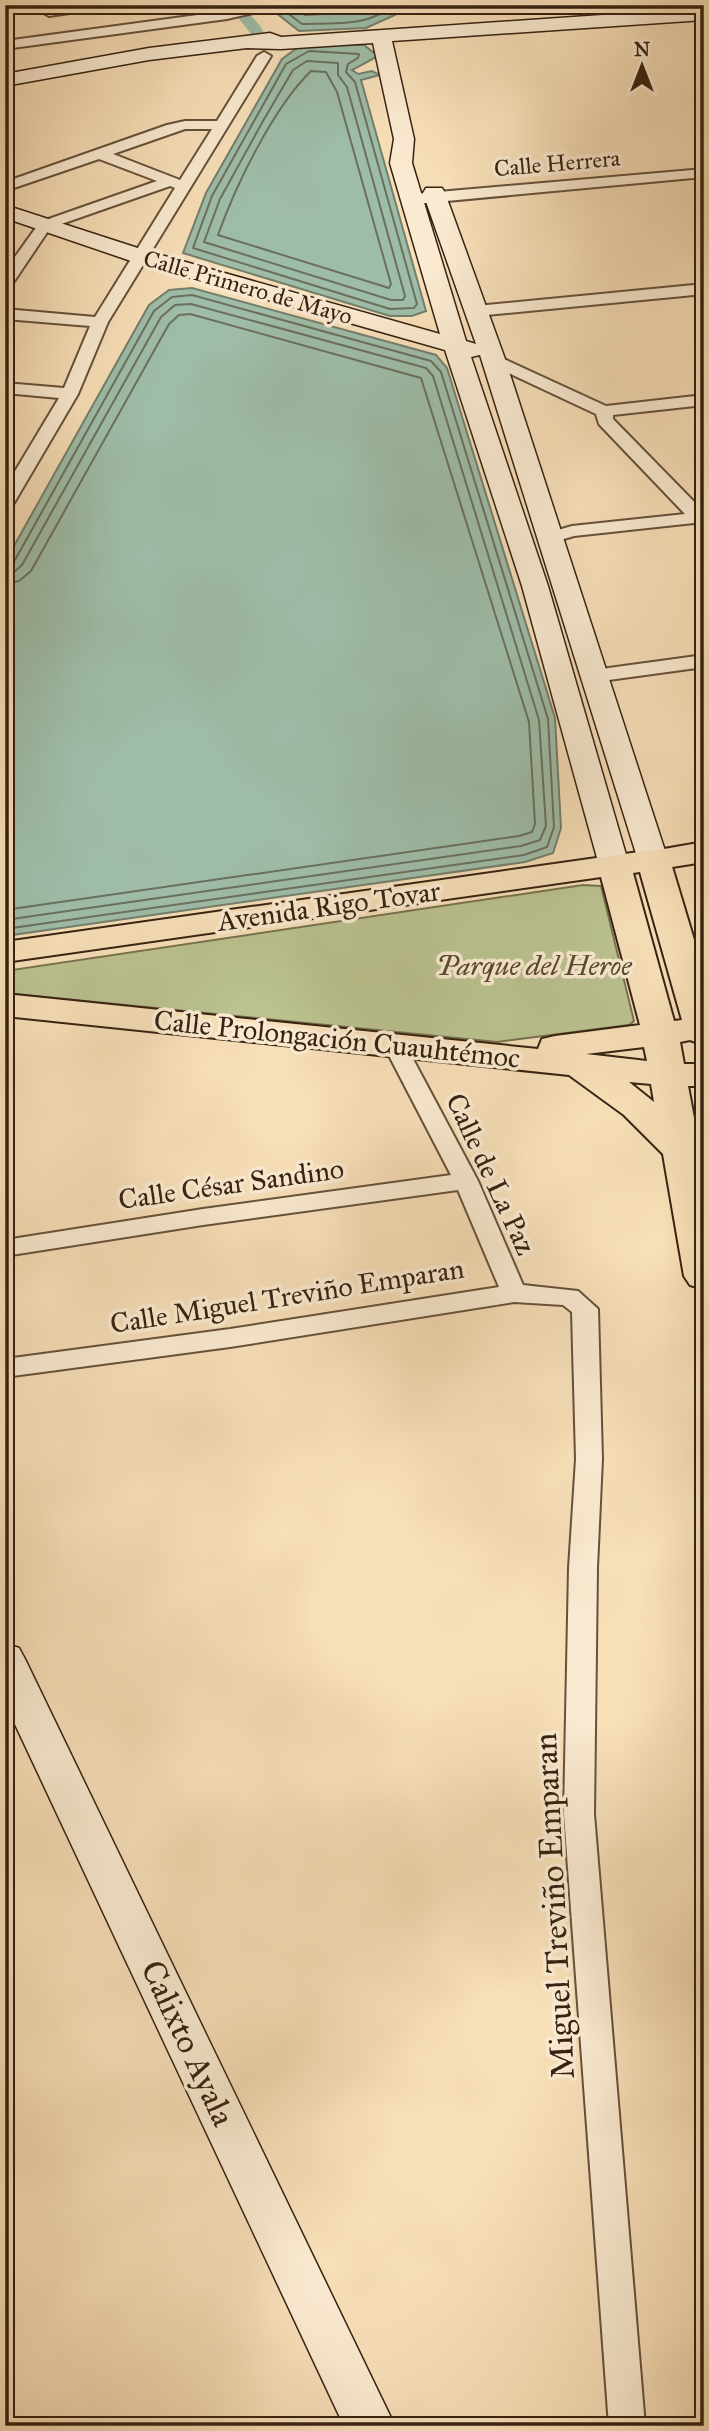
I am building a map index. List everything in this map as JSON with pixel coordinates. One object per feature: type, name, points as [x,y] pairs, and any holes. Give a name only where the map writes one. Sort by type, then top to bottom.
[{"type":"main road","points":[[5,80],[149,54],[247,42],[281,43],[381,33],[704,14]]},
{"type":"main road","points":[[381,33],[412,15],[415,22],[428,26],[531,25]]},
{"type":"main road","points":[[381,33],[404,139],[422,161],[424,198],[452,334],[535,586],[660,1034],[686,1075],[684,1153],[704,1276]]},
{"type":"main road","points":[[424,198],[476,311],[493,359],[653,860],[703,1030],[497,1055]]},
{"type":"main road","name":"Calle Primero de Mayo","points":[[5,211],[139,256],[417,334],[452,334]]},
{"type":"main road","points":[[452,334],[493,359]]},
{"type":"main road","name":"Avenida Rigo Tovar","points":[[5,952],[704,852]]},
{"type":"main road","name":"Calle Prolongación Cuauhtémoc","points":[[5,1005],[686,1075]]},
{"type":"main road","points":[[570,1063],[622,1092],[645,1111],[684,1153]]},
{"type":"main road","name":"Calixto Ayala","points":[[5,1659],[370,2426]]},
{"type":"street","points":[[48,40],[49,9],[97,5]]},
{"type":"street","points":[[210,5],[227,15]]},
{"type":"street","points":[[5,45],[227,15],[249,8]]},
{"type":"street","points":[[5,503],[70,394],[100,322],[139,256],[177,183],[264,57]]},
{"type":"street","points":[[5,187],[185,125],[219,125]]},
{"type":"street","points":[[100,154],[177,183]]},
{"type":"street","name":"Calle Herrera","points":[[424,198],[704,173]]},
{"type":"street","points":[[5,283],[45,225],[177,183]]},
{"type":"street","points":[[5,245],[28,247]]},
{"type":"street","points":[[476,311],[701,293]]},
{"type":"street","points":[[5,314],[100,322]]},
{"type":"street","points":[[493,359],[604,411],[704,400]]},
{"type":"street","points":[[5,388],[70,394]]},
{"type":"street","points":[[604,411],[605,420],[702,519]]},
{"type":"street","points":[[550,538],[572,531],[702,519]]},
{"type":"street","points":[[594,676],[704,661]]},
{"type":"street","name":"Calle de La Paz","points":[[394,1044],[466,1181],[514,1293]]},
{"type":"street","name":"Calle César Sandino","points":[[5,1248],[202,1217],[466,1181]]},
{"type":"street","name":"Calle Miguel Treviño Emparan","points":[[5,1368],[230,1338],[514,1293],[569,1297],[578,1301]]},
{"type":"street","name":"Miguel Treviño Emparan","points":[[578,1301],[585,1309],[589,1459],[583,1568],[579,1814],[626,2426]]},
{"type":"green space","name":"Parque del Heroe","points":[[583,885],[601,886],[634,1021],[629,1025],[497,1042],[5,993],[5,971]]},
{"type":"water","points":[[266,5],[401,5],[397,14],[366,28],[299,31]]},
{"type":"water","points":[[364,45],[378,56],[352,70],[358,74],[372,71],[380,75],[361,80],[426,311],[412,316],[390,316],[183,253],[206,193],[282,59],[300,46]]},
{"type":"water","points":[[192,288],[436,355],[447,368],[555,718],[561,828],[553,853],[525,862],[5,936],[5,562],[149,305],[169,290]]},
{"type":"waterway","points":[[244,16],[260,36]]}]
